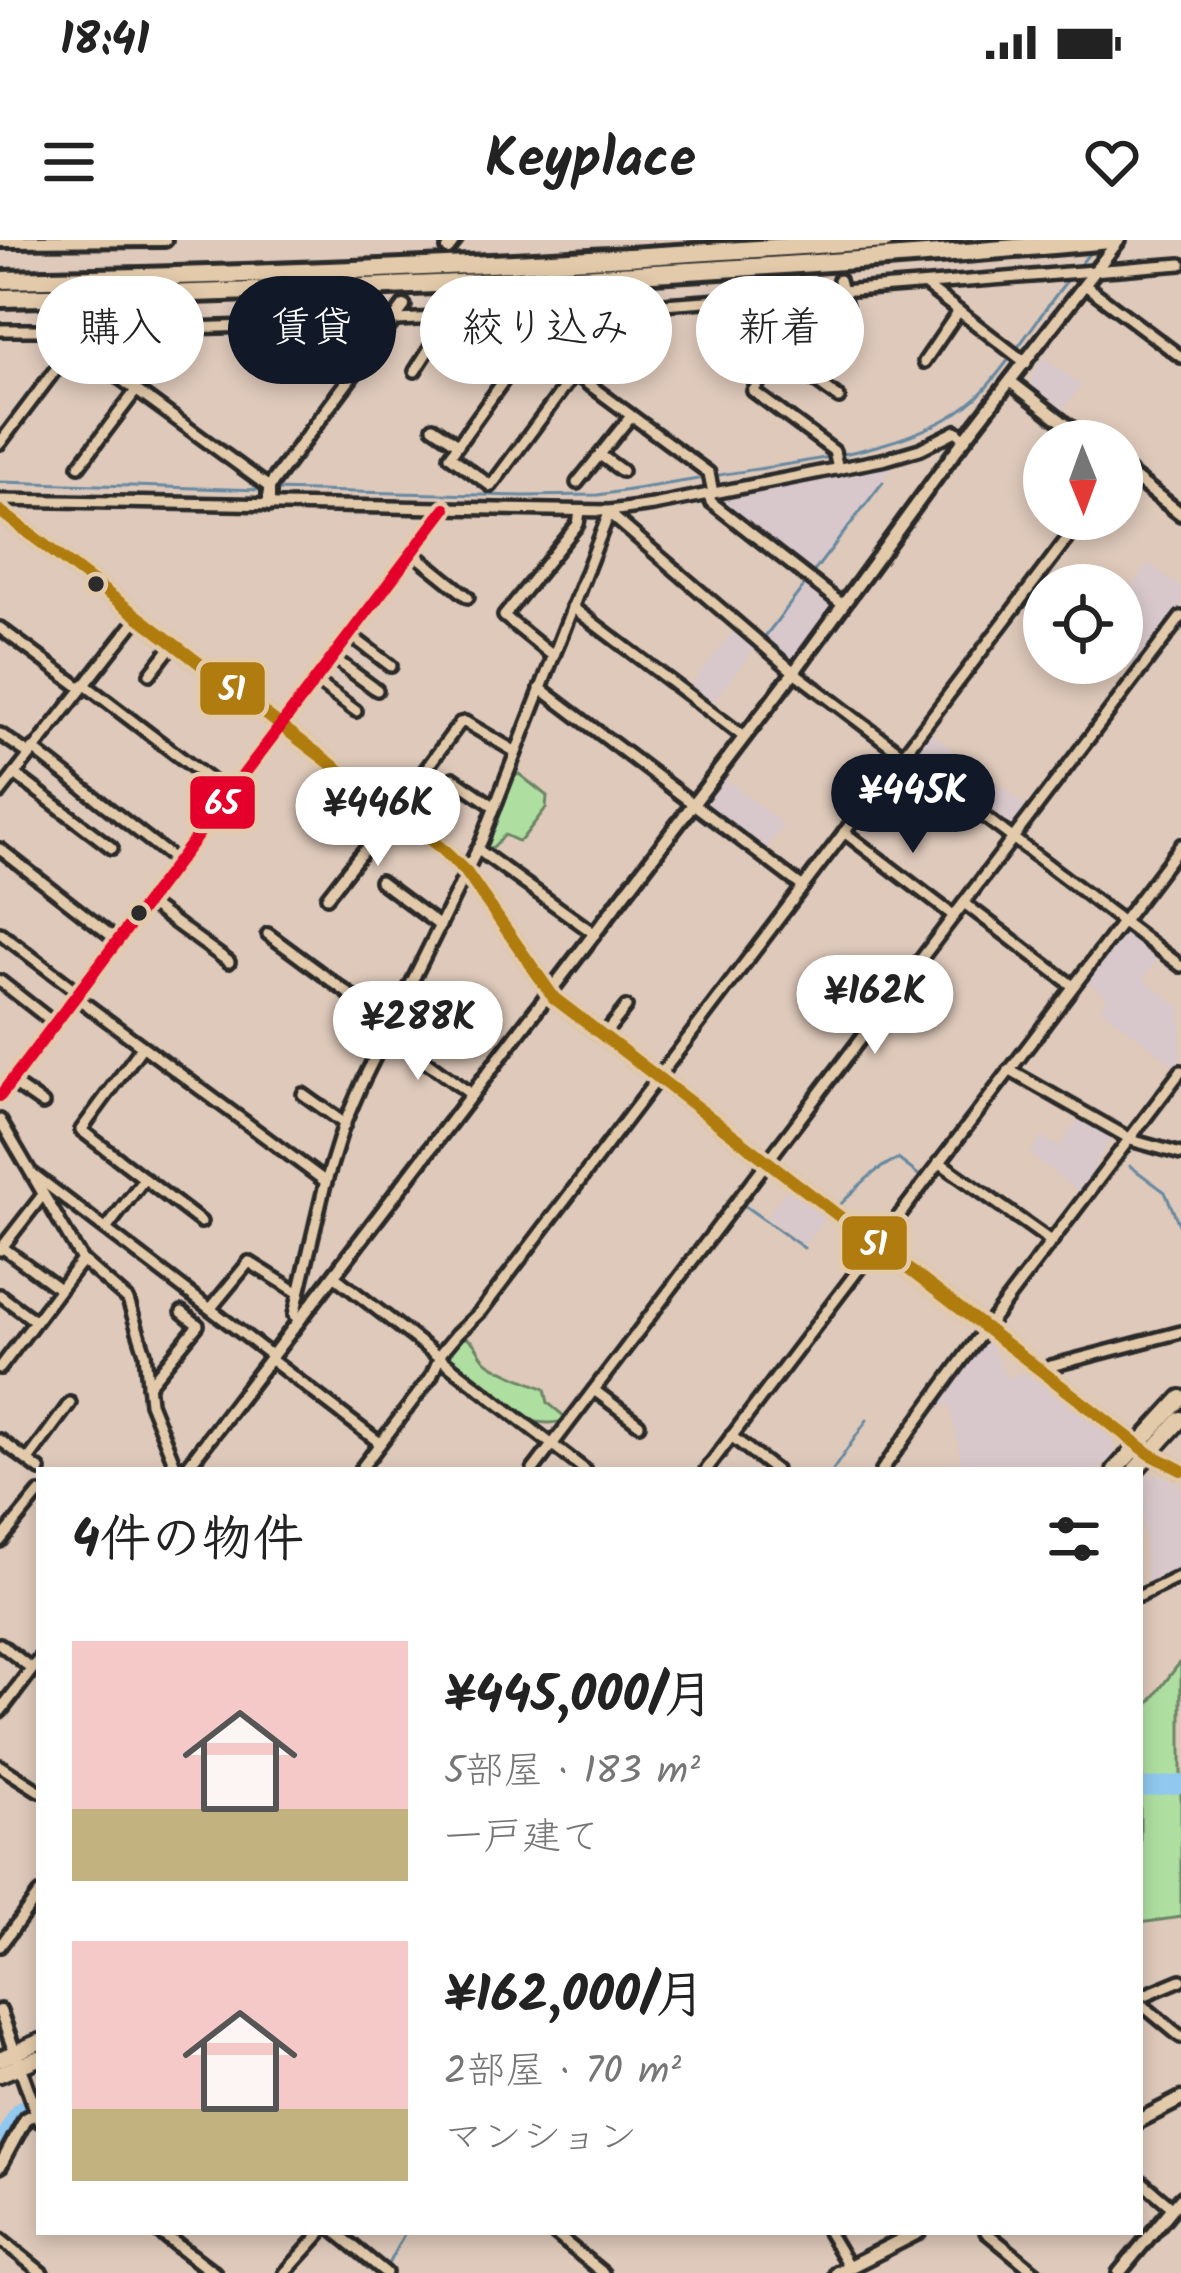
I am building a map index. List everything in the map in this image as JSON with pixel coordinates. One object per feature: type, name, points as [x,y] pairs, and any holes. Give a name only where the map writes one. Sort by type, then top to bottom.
[{"type":"highway","points":[[0,280],[477,266],[886,240]]},
{"type":"highway","points":[[0,298],[500,282],[759,268],[1110,240]]},
{"type":"main road","points":[[1137,1467],[1181,1398]]},
{"type":"main road","points":[[1119,1467],[1181,1419]]},
{"type":"main road","points":[[0,2074],[12,2059]]},
{"type":"main road","points":[[1143,2118],[1181,2099]]},
{"type":"main road","points":[[843,2270],[913,2235]]},
{"type":"street","points":[[0,241],[165,240]]},
{"type":"street","points":[[183,1467],[794,672],[1011,382],[1019,358],[1120,240]]},
{"type":"street","points":[[864,286],[1070,274],[1089,277],[1181,264]]},
{"type":"street","points":[[1089,277],[1181,357]]},
{"type":"street","points":[[926,285],[1019,358]]},
{"type":"street","points":[[396,319],[404,306]]},
{"type":"street","points":[[924,362],[958,312]]},
{"type":"street","points":[[1,331],[36,330]]},
{"type":"street","points":[[415,370],[420,362]]},
{"type":"street","points":[[1011,382],[1060,420]]},
{"type":"street","points":[[0,443],[45,384]]},
{"type":"street","points":[[125,384],[269,488]]},
{"type":"street","points":[[269,505],[269,488],[347,384]]},
{"type":"street","points":[[501,384],[450,456],[490,486],[566,384]]},
{"type":"street","points":[[758,384],[753,391],[836,462]]},
{"type":"street","points":[[820,384],[839,398]]},
{"type":"street","points":[[590,385],[709,473],[711,502],[843,605]]},
{"type":"street","points":[[79,466],[135,392]]},
{"type":"street","points":[[577,483],[631,416]]},
{"type":"street","points":[[433,427],[458,444]]},
{"type":"street","points":[[0,500],[610,513],[836,462],[909,453],[956,431],[965,439]]},
{"type":"street","points":[[599,455],[622,471]]},
{"type":"street","points":[[1143,483],[1180,510]]},
{"type":"street","points":[[0,1096],[445,509]]},
{"type":"street","points":[[553,656],[504,616],[578,524],[580,512]]},
{"type":"street","points":[[300,1320],[294,1316],[299,1293],[345,1124],[477,849],[610,513]]},
{"type":"street","points":[[610,513],[794,672],[1181,966]]},
{"type":"street","points":[[1,514],[441,848],[466,872],[550,994],[1144,1450],[1181,1470]]},
{"type":"street","points":[[362,1467],[431,1377],[457,1334],[481,1311],[1066,540]]},
{"type":"street","points":[[412,552],[468,597]]},
{"type":"street","points":[[572,607],[744,737]]},
{"type":"street","points":[[0,793],[139,616]]},
{"type":"street","points":[[534,1467],[1181,617]]},
{"type":"street","points":[[0,628],[227,794]]},
{"type":"street","points":[[349,634],[391,666]]},
{"type":"street","points":[[150,674],[174,643]]},
{"type":"street","points":[[332,657],[377,690]]},
{"type":"street","points":[[314,680],[356,711]]},
{"type":"street","points":[[540,688],[802,887]]},
{"type":"street","points":[[327,897],[460,723],[516,752]]},
{"type":"street","points":[[0,734],[176,861]]},
{"type":"street","points":[[15,774],[112,848]]},
{"type":"street","points":[[453,778],[495,806]]},
{"type":"street","points":[[844,832],[954,916]]},
{"type":"street","points":[[708,1467],[1122,922],[1176,861],[1181,845]]},
{"type":"street","points":[[0,849],[118,941]]},
{"type":"street","points":[[477,849],[595,934]]},
{"type":"street","points":[[380,880],[440,926]]},
{"type":"street","points":[[148,903],[230,962]]},
{"type":"street","points":[[964,903],[1073,986]]},
{"type":"street","points":[[0,933],[142,1048],[326,1183]]},
{"type":"street","points":[[268,934],[472,1095]]},
{"type":"street","points":[[0,981],[55,1024]]},
{"type":"street","points":[[603,1036],[626,1006]]},
{"type":"street","points":[[142,1048],[81,1130],[201,1222]]},
{"type":"street","points":[[1009,1070],[1130,1138],[1181,1154]]},
{"type":"street","points":[[885,1467],[1181,1072]]},
{"type":"street","points":[[11,1082],[43,1104]]},
{"type":"street","points":[[303,1094],[345,1124]]},
{"type":"street","points":[[0,1120],[82,1260],[128,1300],[145,1353],[150,1403],[180,1467]]},
{"type":"street","points":[[939,1162],[1052,1242]]},
{"type":"street","points":[[30,1171],[380,1443]]},
{"type":"street","points":[[107,1228],[144,1179]]},
{"type":"street","points":[[43,1196],[1,1249],[58,1288]]},
{"type":"street","points":[[1,1363],[82,1260]]},
{"type":"street","points":[[211,1308],[249,1262],[299,1293]]},
{"type":"street","points":[[334,1276],[581,1467]]},
{"type":"street","points":[[0,1295],[35,1321]]},
{"type":"street","points":[[148,1386],[198,1325],[182,1312]]},
{"type":"street","points":[[1045,1374],[1051,1366],[1181,1332]]},
{"type":"street","points":[[594,1390],[639,1424]]},
{"type":"street","points":[[28,1460],[70,1402]]},
{"type":"street","points":[[731,1436],[772,1467]]},
{"type":"street","points":[[0,1440],[36,1467]]},
{"type":"street","points":[[0,1541],[36,1497]]},
{"type":"street","points":[[1143,1595],[1181,1576]]},
{"type":"street","points":[[0,1644],[36,1665],[0,1711]]},
{"type":"street","points":[[0,1766],[36,1789]]},
{"type":"street","points":[[0,1946],[36,1898]]},
{"type":"street","points":[[1143,1999],[1181,1981]]},
{"type":"street","points":[[1143,2003],[1181,2037]]},
{"type":"street","points":[[0,2011],[12,2059],[36,2113]]},
{"type":"street","points":[[0,2166],[26,2118],[36,2117]]},
{"type":"street","points":[[1119,2273],[1177,2203],[1143,2182]]},
{"type":"street","points":[[164,2235],[214,2273]]},
{"type":"street","points":[[286,2273],[319,2235]]},
{"type":"street","points":[[340,2235],[386,2273]]},
{"type":"street","points":[[558,2235],[603,2273]]},
{"type":"street","points":[[829,2235],[843,2270]]},
{"type":"street","points":[[990,2235],[1036,2273]]},
{"type":"street","points":[[0,2240],[42,2273]]},
{"type":"shaded area","points":[[1044,358],[1081,386],[1060,413],[1031,388],[1033,373]]},
{"type":"shaded area","points":[[896,462],[810,575],[716,501],[716,498]]},
{"type":"shaded area","points":[[1149,563],[1181,588],[1181,611],[1143,660],[1143,571]]},
{"type":"shaded area","points":[[808,582],[834,607],[793,662],[765,638]]},
{"type":"shaded area","points":[[736,627],[757,645],[710,706],[688,689]]},
{"type":"shaded area","points":[[927,730],[1030,810],[1014,831],[911,756]]},
{"type":"shaded area","points":[[722,777],[784,825],[763,852],[703,806]]},
{"type":"shaded area","points":[[1123,930],[1161,955],[1143,979],[1181,1008],[1180,1066],[1100,1008],[1108,997],[1085,979]]},
{"type":"shaded area","points":[[1081,1115],[1113,1133],[1096,1163],[1096,1178],[1083,1195],[1030,1154],[1042,1136],[1059,1148]]},
{"type":"shaded area","points":[[789,1186],[828,1215],[804,1245],[766,1217]]},
{"type":"shaded area","points":[[989,1341],[1007,1379],[1030,1369],[1111,1431],[1114,1455],[1101,1467],[962,1467],[950,1404],[931,1409],[977,1345]]},
{"type":"shaded area","points":[[1159,1475],[1181,1485],[1181,1572],[1148,1588],[1143,1522],[1146,1476]]},
{"type":"green space","points":[[519,774],[547,796],[546,808],[522,839],[505,835],[487,849],[485,843],[509,780]]},
{"type":"green space","points":[[461,1336],[489,1363],[545,1389],[548,1403],[565,1420],[545,1423],[524,1418],[447,1358]]},
{"type":"green space","points":[[1181,1661],[1181,1917],[1143,1923],[1143,1708]]},
{"type":"waterway","points":[[1075,271],[1092,250]]},
{"type":"waterway","points":[[714,476],[858,451],[930,427],[985,389],[1069,278]]},
{"type":"waterway","points":[[272,490],[598,495],[705,478]]},
{"type":"waterway","points":[[0,482],[262,490]]},
{"type":"waterway","points":[[812,574],[883,482]]},
{"type":"waterway","points":[[791,663],[763,639],[807,582]]},
{"type":"waterway","points":[[742,728],[786,670]]},
{"type":"waterway","points":[[691,796],[735,738]]},
{"type":"waterway","points":[[657,840],[683,806]]},
{"type":"waterway","points":[[593,925],[639,864]]},
{"type":"waterway","points":[[551,981],[586,935]]},
{"type":"waterway","points":[[838,1207],[873,1173],[898,1159],[920,1176]]},
{"type":"waterway","points":[[1130,1166],[1165,1192],[1181,1229]]},
{"type":"waterway","points":[[742,1204],[804,1248]]},
{"type":"waterway","points":[[835,1467],[867,1420]]},
{"type":"waterway","points":[[1143,1788],[1181,1784]]},
{"type":"waterway","points":[[0,2146],[25,2108]]},
{"type":"waterway","points":[[387,2266],[403,2235]]},
{"type":"transit line","name":"65","points":[[0,1096],[445,509]]},
{"type":"transit line","name":"51","points":[[0,511],[441,848],[466,872],[554,998],[1150,1454],[1181,1470]]}]
